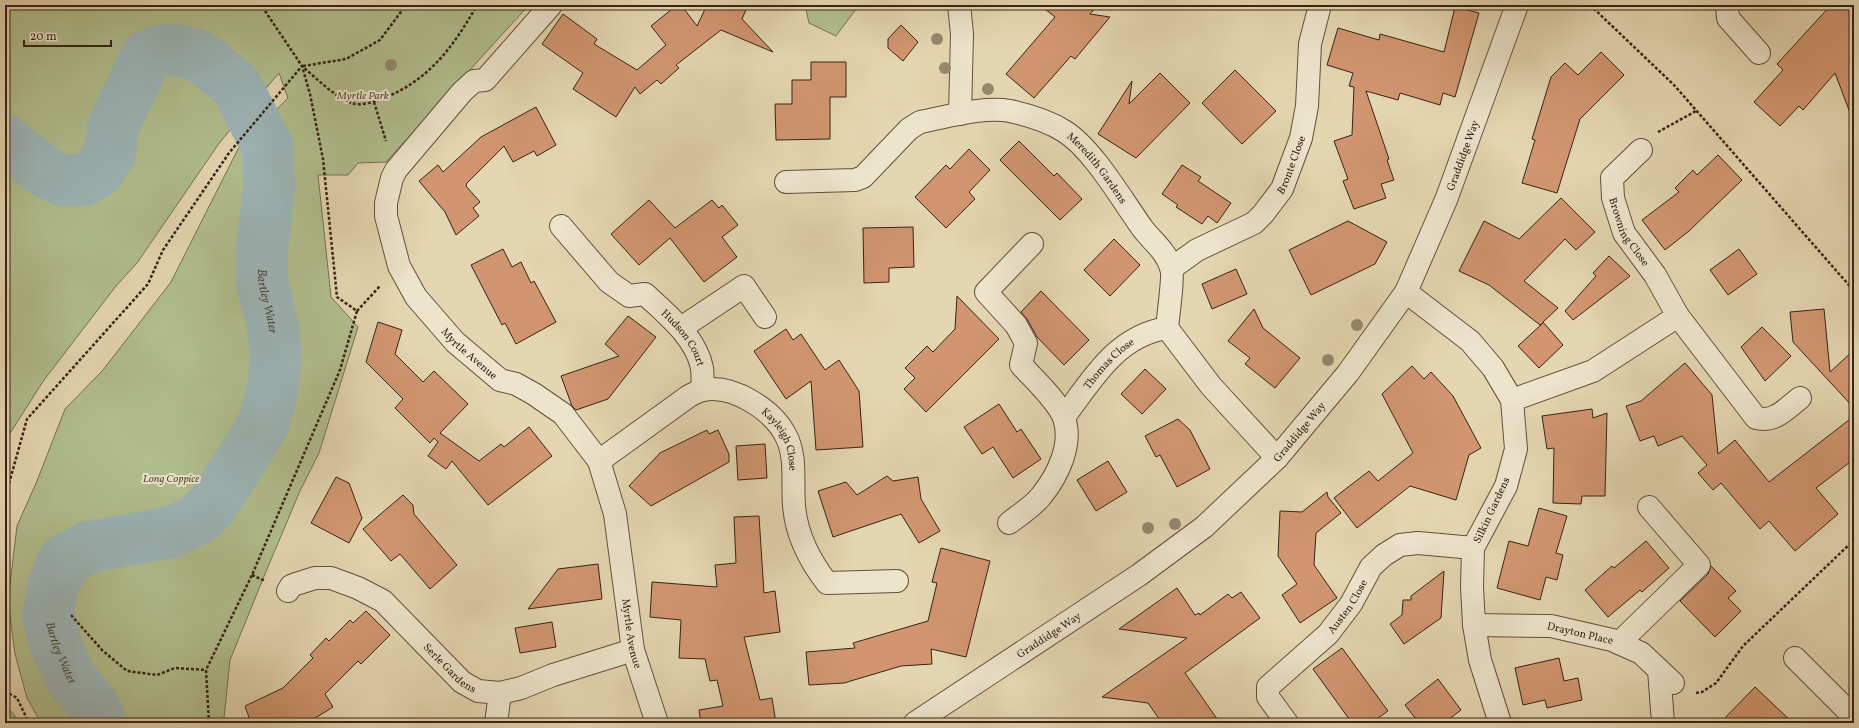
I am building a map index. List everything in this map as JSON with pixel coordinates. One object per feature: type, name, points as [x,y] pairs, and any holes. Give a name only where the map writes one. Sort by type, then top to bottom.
[{"type":"street","name":"Myrtle Avenue","points":[[551,5],[485,80],[474,81],[462,92],[396,170],[388,188],[386,210],[399,266],[416,297],[456,342],[500,380],[516,384],[534,394],[563,414],[599,461],[615,514],[633,650],[657,723]]},
{"type":"street","points":[[959,5],[962,34],[960,114]]},
{"type":"street","name":"Bronte Close","points":[[1172,268],[1197,250],[1254,223],[1263,214],[1282,189],[1301,138],[1307,106],[1310,44],[1320,5]]},
{"type":"street","name":"Graddidge Way","points":[[915,723],[1139,575],[1204,527],[1277,458],[1348,373],[1406,292],[1446,200],[1517,5]]},
{"type":"street","points":[[1727,5],[1728,18],[1759,53]]},
{"type":"street","name":"Meredith Gardens","points":[[786,182],[855,180],[863,176],[909,129],[920,122],[960,114],[1008,111],[1040,120],[1063,130],[1073,137],[1088,152],[1144,230],[1162,251],[1172,268]]},
{"type":"street","name":"Browning Close","points":[[1641,150],[1612,178],[1613,198],[1624,233],[1655,275],[1678,316],[1756,418],[1764,420],[1774,418],[1800,398]]},
{"type":"street","name":"Hudson Court","points":[[561,226],[609,282],[628,296],[645,294],[681,328],[694,349],[702,368],[703,390]]},
{"type":"street","points":[[1009,523],[1041,496],[1056,472],[1064,454],[1066,434],[1064,418],[1049,395],[1021,365],[1026,343],[1016,325],[986,292],[1032,244]]},
{"type":"street","points":[[1172,268],[1167,328],[1211,386],[1277,458]]},
{"type":"street","points":[[681,328],[744,286],[765,317]]},
{"type":"street","name":"Silkin Gardens","points":[[1406,292],[1470,341],[1493,368],[1512,400],[1516,449],[1506,486],[1473,548],[1472,586],[1474,625],[1480,660],[1500,723]]},
{"type":"street","points":[[1512,400],[1593,371],[1678,316]]},
{"type":"street","name":"Thomas Close","points":[[1064,418],[1097,372],[1115,352],[1133,340],[1155,330],[1167,328]]},
{"type":"street","name":"Kayleigh Close","points":[[599,461],[689,396],[703,390],[720,390],[736,395],[761,407],[775,418],[787,437],[792,458],[794,507],[798,524],[808,554],[816,569],[827,583],[897,581]]},
{"type":"street","points":[[1619,643],[1699,565],[1649,507]]},
{"type":"street","name":"Austen Close","points":[[1287,723],[1268,697],[1268,687],[1328,634],[1351,604],[1371,566],[1384,554],[1400,545],[1418,543],[1473,548]]},
{"type":"street","name":"Serle Gardens","points":[[288,591],[291,586],[315,578],[331,578],[358,588],[384,601],[462,682],[478,691],[500,693],[521,688],[552,675],[633,650]]},
{"type":"street","name":"Drayton Place","points":[[1474,625],[1551,626],[1612,640],[1641,653],[1666,676]]},
{"type":"street","points":[[1795,658],[1854,717]]},
{"type":"street","points":[[1663,723],[1666,676]]},
{"type":"street","points":[[496,723],[500,693]]},
{"type":"path","points":[[204,5],[224,5]]},
{"type":"path","points":[[261,5],[302,66],[342,98],[352,104],[374,102],[388,97],[430,71],[443,57],[477,5]]},
{"type":"path","points":[[5,498],[27,419],[148,284],[163,250],[229,153],[302,66],[346,60],[380,40],[406,5]]},
{"type":"path","points":[[1590,5],[1674,85],[1854,291]]},
{"type":"path","points":[[302,66],[310,94],[323,159],[337,297],[357,311]]},
{"type":"path","points":[[374,102],[396,170]]},
{"type":"path","points":[[1641,150],[1652,135],[1696,111]]},
{"type":"path","points":[[209,723],[206,670],[252,575],[340,370],[357,311],[399,266]]},
{"type":"path","points":[[1666,676],[1685,692],[1693,694],[1702,692],[1716,683],[1743,646],[1854,540]]},
{"type":"path","points":[[71,615],[102,650],[127,671],[157,675],[174,668],[206,670]]},
{"type":"path","points":[[5,691],[17,698],[29,723]]},
{"type":"green space","points":[[5,5],[529,5],[386,162],[358,163],[348,175],[318,175],[331,297],[358,327],[319,453],[300,491],[230,660],[224,718],[226,723],[41,723],[27,698],[15,654],[8,601],[17,526],[37,481],[65,409],[103,370],[171,282],[238,149],[288,98],[279,73],[220,142],[137,263],[116,286],[44,380],[5,441]]},
{"type":"green space","points":[[805,5],[859,5],[836,36],[809,23]]},
{"type":"green space","points":[[5,708],[12,712],[20,723],[5,723]]},
{"type":"building","points":[[677,5],[681,5],[697,26],[707,5],[748,5],[742,19],[773,52],[721,30],[676,65],[679,68],[661,84],[657,80],[640,94],[635,87],[616,117],[573,89],[583,73],[542,44],[563,14],[597,39],[594,44],[637,70],[666,45],[651,26]]},
{"type":"building","points":[[1040,5],[1098,5],[1090,14],[1110,17],[1075,59],[1071,56],[1034,98],[1006,74],[1055,17]]},
{"type":"building","points":[[1831,5],[1854,5],[1854,118],[1852,118],[1835,73],[1803,110],[1799,106],[1780,126],[1754,102],[1783,70],[1777,64]]},
{"type":"building","points":[[1455,7],[1479,13],[1455,97],[1443,93],[1440,105],[1400,93],[1398,100],[1366,91],[1389,159],[1387,160],[1394,180],[1381,184],[1386,198],[1354,209],[1343,181],[1348,179],[1334,141],[1352,135],[1354,87],[1349,86],[1353,73],[1327,65],[1338,28],[1379,40],[1380,34],[1444,52]]},
{"type":"building","points":[[901,25],[918,42],[903,61],[888,48],[888,39]]},
{"type":"building","points":[[1601,52],[1624,75],[1580,119],[1557,193],[1522,183],[1535,140],[1532,139],[1551,77],[1565,63],[1578,75]]},
{"type":"building","points":[[811,62],[846,62],[846,97],[830,97],[830,139],[776,140],[775,104],[792,104],[792,80],[811,80]]},
{"type":"building","points":[[1235,70],[1276,111],[1242,144],[1202,103]]},
{"type":"building","points":[[1160,73],[1190,103],[1136,158],[1098,134],[1132,81],[1129,104]]},
{"type":"building","points":[[536,107],[556,145],[537,156],[534,151],[513,162],[504,146],[467,183],[466,186],[480,202],[473,208],[479,216],[456,235],[445,212],[419,181],[438,165],[443,172],[481,137]]},
{"type":"building","points":[[1019,141],[1054,176],[1057,173],[1082,199],[1060,220],[1000,160]]},
{"type":"building","points":[[969,149],[990,170],[969,192],[975,199],[946,228],[915,197],[946,165],[950,169]]},
{"type":"building","points":[[1718,155],[1742,180],[1689,231],[1665,250],[1642,220],[1679,192],[1675,188],[1693,170],[1697,175]]},
{"type":"building","points":[[1182,165],[1201,177],[1198,181],[1231,203],[1217,223],[1208,216],[1202,224],[1176,207],[1178,205],[1162,194]]},
{"type":"building","points":[[1561,198],[1595,232],[1576,250],[1565,239],[1524,281],[1558,308],[1543,322],[1563,345],[1539,368],[1518,346],[1543,323],[1540,325],[1489,285],[1459,271],[1484,221],[1519,239]]},
{"type":"building","points":[[649,200],[675,228],[712,200],[719,208],[722,205],[738,225],[722,237],[737,257],[704,282],[670,238],[639,265],[611,234]]},
{"type":"building","points":[[1348,221],[1387,242],[1375,264],[1311,295],[1289,250]]},
{"type":"building","points":[[913,227],[914,267],[889,268],[889,282],[864,283],[863,228]]},
{"type":"building","points":[[1114,239],[1140,265],[1110,296],[1084,270]]},
{"type":"building","points":[[503,249],[512,267],[521,262],[531,283],[534,281],[556,322],[516,344],[505,323],[502,325],[471,265]]},
{"type":"building","points":[[1739,249],[1757,274],[1728,295],[1710,270]]},
{"type":"building","points":[[1609,256],[1630,276],[1573,320],[1565,311],[1596,276],[1593,273]]},
{"type":"building","points":[[1236,269],[1247,294],[1212,309],[1202,284]]},
{"type":"building","points":[[1041,291],[1089,340],[1064,365],[1037,337],[1027,319],[1021,312]]},
{"type":"building","points":[[957,296],[999,339],[926,412],[904,389],[915,378],[905,368],[927,346],[933,352],[955,329]]},
{"type":"building","points":[[1254,309],[1263,328],[1300,358],[1275,388],[1245,364],[1250,358],[1228,341]]},
{"type":"building","points":[[1824,309],[1830,372],[1854,350],[1854,408],[1793,342],[1790,312]]},
{"type":"building","points":[[628,316],[656,337],[608,399],[576,410],[572,406],[561,376],[619,356],[605,344]]},
{"type":"building","points":[[378,322],[402,330],[395,354],[423,382],[434,371],[468,404],[440,433],[479,461],[501,444],[504,447],[529,427],[552,456],[488,505],[452,461],[446,469],[428,456],[438,442],[434,438],[430,443],[395,408],[403,399],[366,362]]},
{"type":"building","points":[[1762,327],[1791,356],[1765,381],[1741,347]]},
{"type":"building","points":[[786,329],[793,340],[801,334],[825,370],[839,360],[859,391],[863,447],[816,450],[811,381],[786,399],[754,351]]},
{"type":"building","points":[[1685,363],[1712,395],[1718,454],[1735,440],[1769,482],[1854,416],[1854,459],[1816,488],[1838,514],[1795,551],[1769,521],[1760,529],[1721,483],[1713,490],[1698,473],[1707,465],[1682,436],[1658,446],[1654,436],[1640,441],[1626,406],[1641,401]]},
{"type":"building","points":[[1412,366],[1424,379],[1431,372],[1453,396],[1481,448],[1469,455],[1456,500],[1410,486],[1357,528],[1334,498],[1369,471],[1378,481],[1413,453],[1382,394]]},
{"type":"building","points":[[1145,369],[1166,389],[1142,414],[1121,394]]},
{"type":"building","points":[[999,404],[1017,432],[1021,429],[1041,459],[1013,478],[993,447],[982,454],[964,427]]},
{"type":"building","points":[[1592,409],[1593,418],[1607,413],[1605,496],[1582,496],[1581,504],[1553,503],[1554,448],[1547,449],[1542,416]]},
{"type":"building","points":[[1178,419],[1190,430],[1210,469],[1177,487],[1160,455],[1156,457],[1145,436]]},
{"type":"building","points":[[707,430],[709,434],[718,430],[729,454],[729,462],[651,506],[629,486],[660,453]]},
{"type":"building","points":[[765,444],[767,478],[738,480],[736,446]]},
{"type":"building","points":[[1108,461],[1127,492],[1096,511],[1077,480]]},
{"type":"building","points":[[887,476],[893,481],[918,477],[921,499],[940,531],[919,543],[901,514],[833,537],[818,491],[846,482],[857,495]]},
{"type":"building","points":[[336,477],[349,483],[362,518],[349,543],[311,523]]},
{"type":"building","points":[[1327,492],[1328,497],[1341,513],[1316,533],[1314,565],[1337,598],[1300,623],[1282,595],[1297,584],[1278,556],[1280,511],[1302,512]]},
{"type":"building","points":[[403,495],[413,505],[414,514],[457,565],[430,589],[400,554],[391,561],[363,529]]},
{"type":"building","points":[[1539,508],[1567,516],[1556,553],[1563,555],[1557,580],[1546,577],[1540,600],[1497,588],[1509,541],[1528,546]]},
{"type":"building","points":[[759,516],[764,593],[775,591],[780,632],[744,637],[760,700],[772,698],[776,723],[701,723],[699,710],[723,706],[717,680],[710,681],[705,659],[679,658],[681,620],[650,617],[652,582],[717,587],[715,565],[736,563],[734,517]]},
{"type":"building","points":[[1646,541],[1669,568],[1642,592],[1640,590],[1608,617],[1585,590],[1612,566],[1614,568]]},
{"type":"building","points":[[941,548],[990,561],[966,657],[931,649],[932,664],[901,666],[844,683],[809,685],[806,652],[855,648],[853,643],[928,621],[937,583],[932,582]]},
{"type":"building","points":[[598,564],[602,599],[528,609],[558,569]]},
{"type":"building","points":[[1711,566],[1736,591],[1728,598],[1741,611],[1715,637],[1680,601],[1708,574]]},
{"type":"building","points":[[1444,571],[1441,618],[1404,644],[1390,624],[1402,615],[1403,600],[1411,600],[1411,596]]},
{"type":"building","points":[[1177,588],[1195,615],[1199,613],[1200,615],[1228,594],[1232,598],[1241,592],[1260,618],[1185,673],[1220,723],[1162,723],[1148,703],[1102,697],[1187,638],[1119,629]]},
{"type":"building","points":[[366,611],[390,635],[361,664],[358,661],[325,694],[333,707],[307,723],[251,723],[245,706],[283,688],[313,658],[310,655],[326,638],[329,641],[350,620],[353,623]]},
{"type":"building","points":[[552,622],[556,647],[520,653],[515,628]]},
{"type":"building","points":[[1342,648],[1388,711],[1371,723],[1352,723],[1313,669]]},
{"type":"building","points":[[1559,658],[1564,681],[1578,678],[1582,700],[1547,708],[1545,700],[1523,705],[1515,668]]},
{"type":"building","points":[[1438,679],[1461,710],[1444,723],[1419,723],[1405,705]]},
{"type":"building","points":[[1755,687],[1793,723],[1720,723]]},
{"type":"waterway","name":"Bartley Water","points":[[5,140],[40,169],[62,180],[84,180],[99,171],[110,153],[113,127],[147,55],[166,49],[195,54],[214,67],[237,87],[268,148],[269,189],[262,249],[262,281],[273,328],[276,358],[273,387],[263,425],[214,503],[197,520],[171,532],[89,547],[63,561],[53,587],[48,615],[56,645],[71,679],[93,705],[101,723]]},
{"type":"park label","name":"Myrtle Park","points":[[363,95]]},
{"type":"park label","name":"Long Coppice","points":[[171,478]]}]
